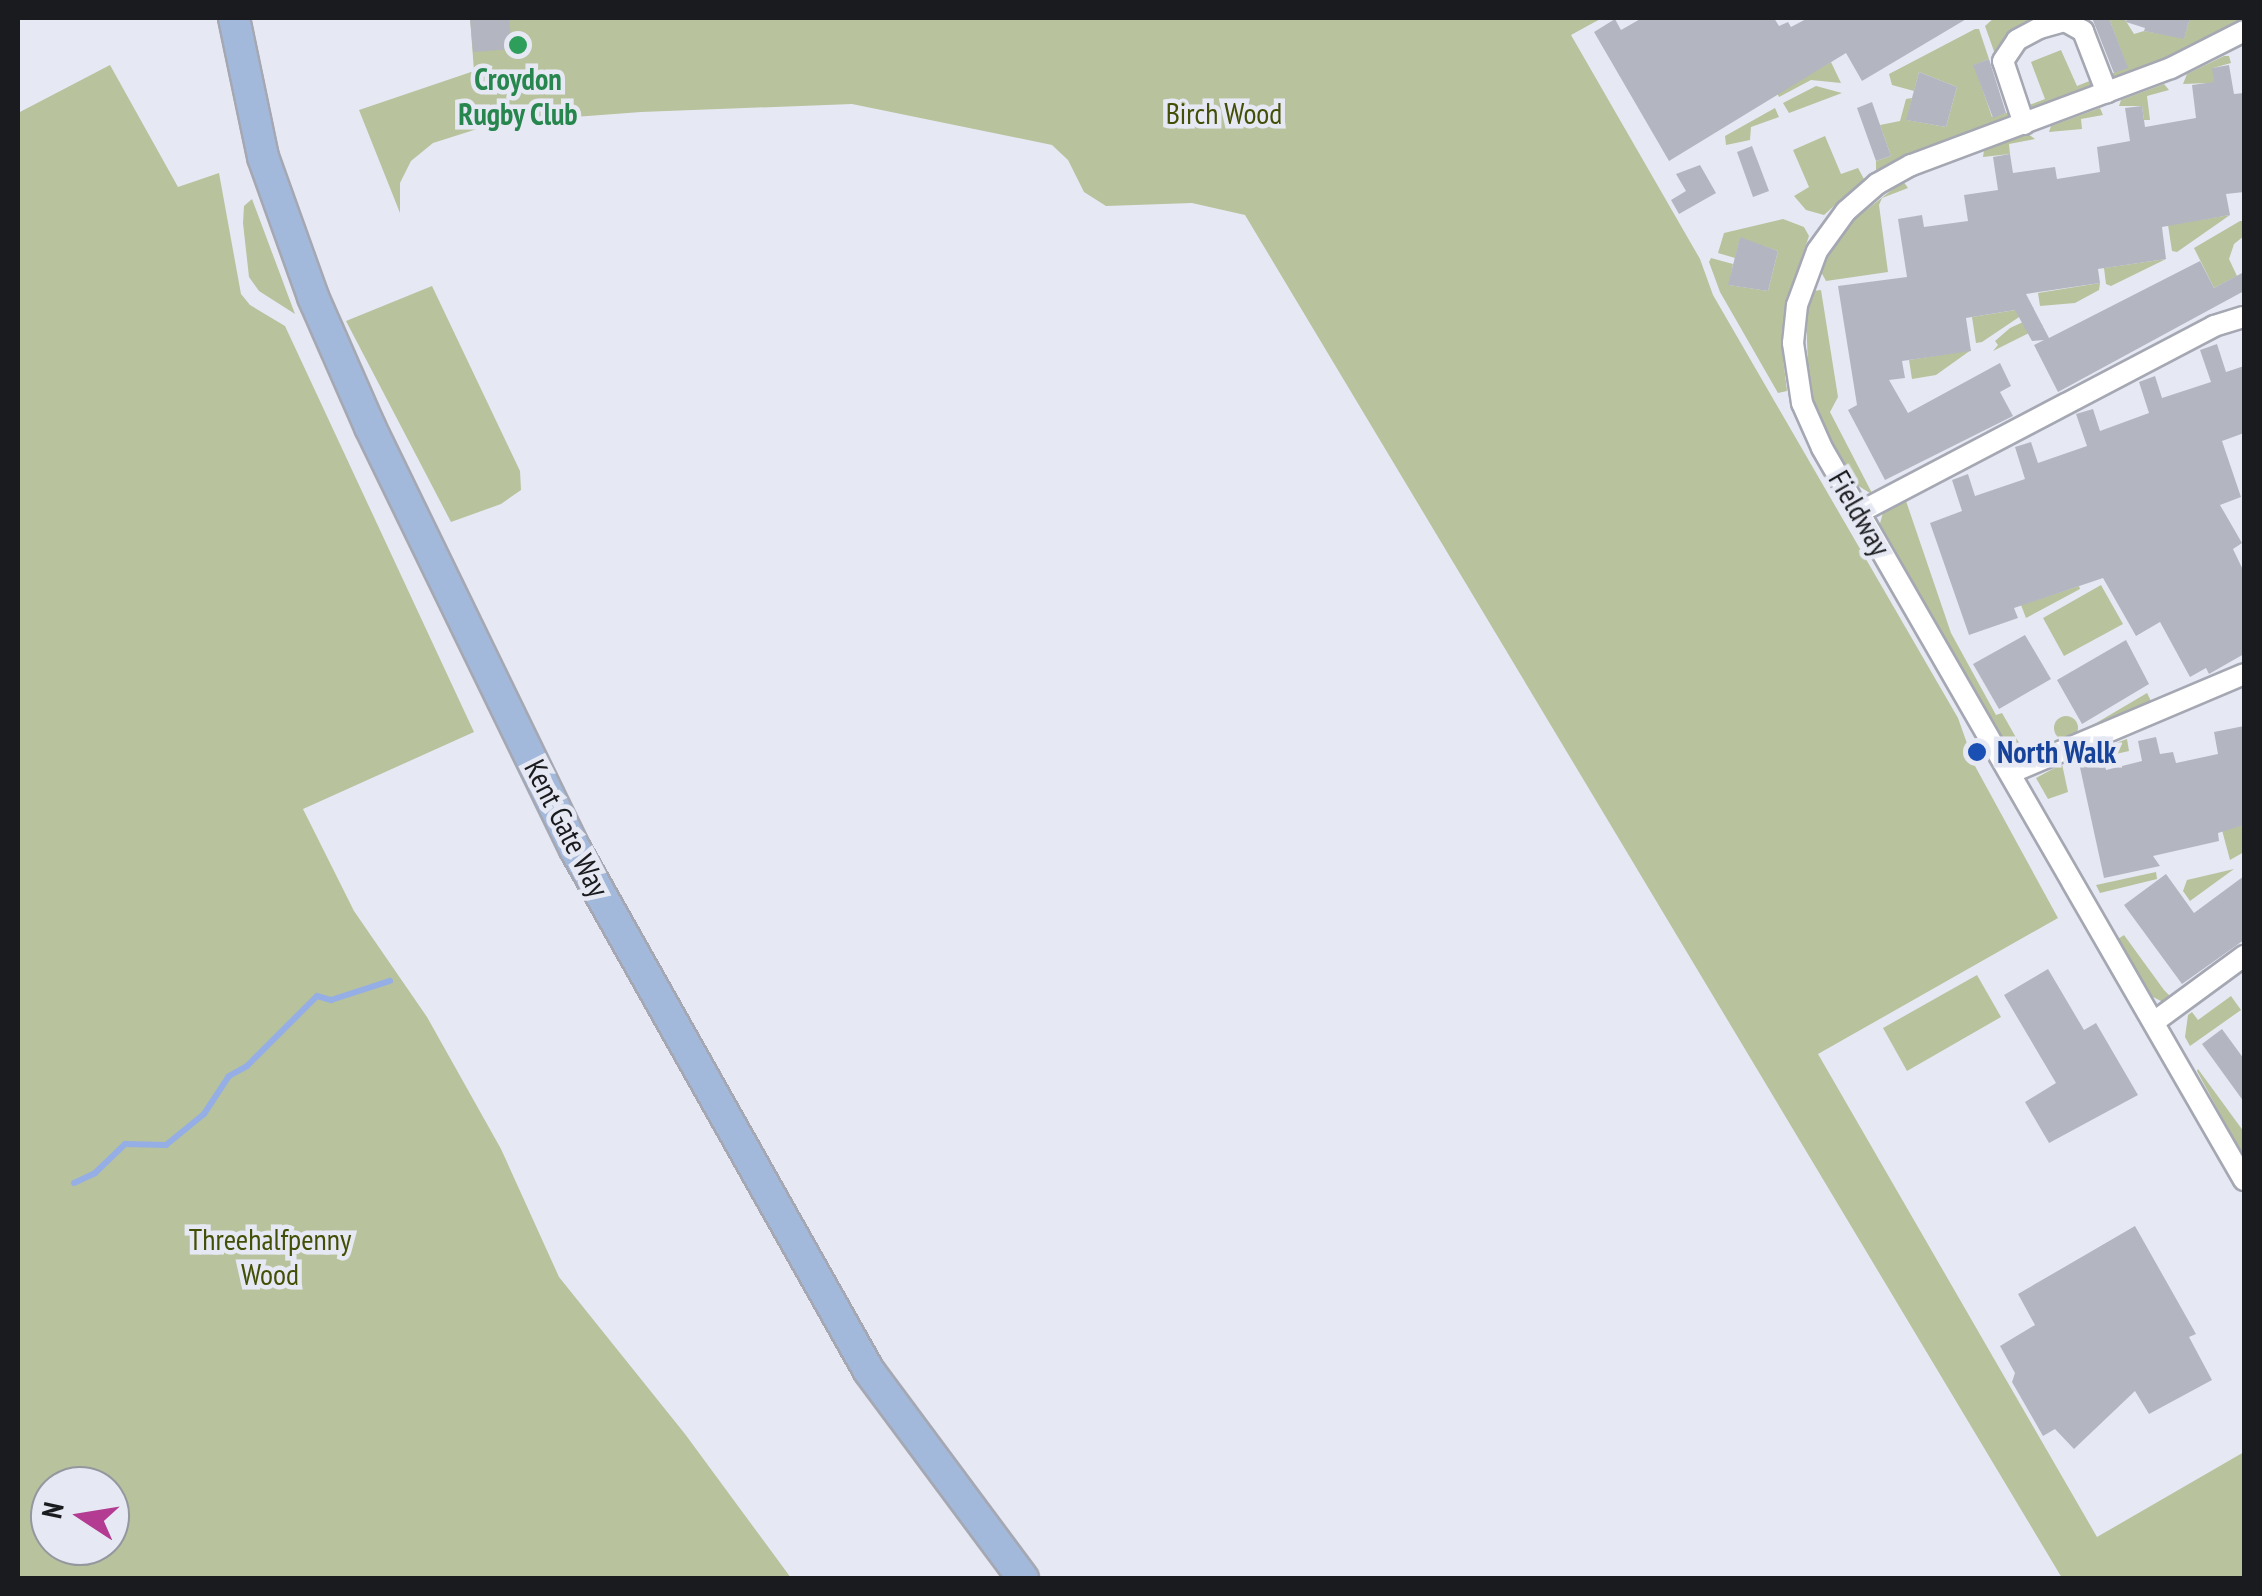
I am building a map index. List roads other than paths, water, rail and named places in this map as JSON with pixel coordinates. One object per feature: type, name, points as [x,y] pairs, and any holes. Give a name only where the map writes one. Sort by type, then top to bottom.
[{"type":"main road","name":"Kent Gate Way","points":[[234,18],[263,157],[312,297],[370,427],[575,849],[868,1371],[1023,1578]]},
{"type":"street","points":[[2024,124],[2003,61],[2017,40],[2040,28],[2065,22],[2083,30],[2107,93]]},
{"type":"street","name":"Fieldway","points":[[2244,31],[2184,63],[1911,165],[1877,184],[1833,226],[1808,268],[1794,324],[1799,389],[1811,426],[2244,1180]]},
{"type":"street","points":[[1860,512],[2214,326],[2244,317]]},
{"type":"street","points":[[2010,773],[2244,674]]},
{"type":"street","points":[[2154,1022],[2244,956]]},
{"type":"waterway","points":[[74,1183],[95,1173],[125,1144],[166,1145],[204,1114],[229,1076],[247,1066],[317,996],[331,1000],[390,981]]},
{"type":"place","name":"Croydon Rugby Club","points":[[518,45]]},
{"type":"place","name":"North Walk","points":[[1977,752]]},
{"type":"park label","name":"Birch Wood","points":[[1224,113]]},
{"type":"park label","name":"Threehalfpenny Wood","points":[[270,1256]]}]
